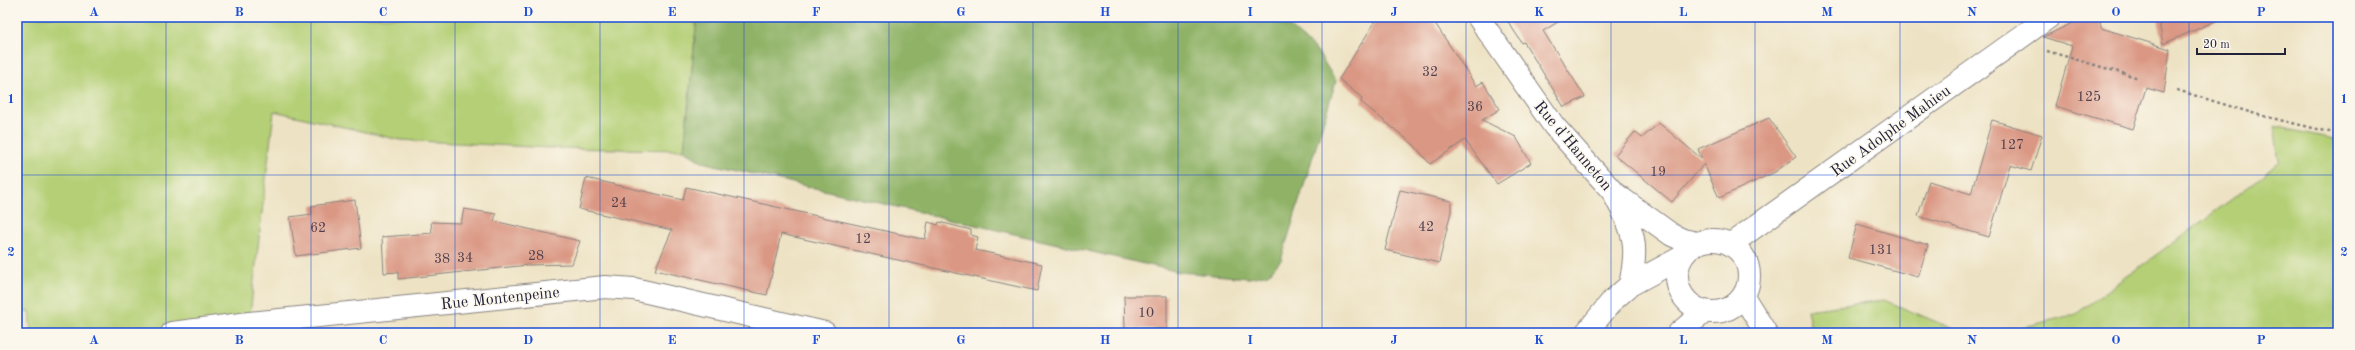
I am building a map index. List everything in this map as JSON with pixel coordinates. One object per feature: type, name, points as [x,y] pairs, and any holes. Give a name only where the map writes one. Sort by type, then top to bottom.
[{"type":"street","name":"Rue d'Hanneton","points":[[1478,17],[1554,126],[1614,193],[1672,234],[1683,240],[1697,242]]},
{"type":"street","name":"Rue Adolphe Mahieu","points":[[1731,244],[2049,17]]},
{"type":"street","points":[[1614,193],[1633,235],[1635,260],[1630,285]]},
{"type":"street","points":[[1586,333],[1612,301],[1630,285],[1680,258],[1697,242],[1720,240],[1731,244],[1740,252],[1746,262],[1749,273],[1748,285],[1743,296],[1736,304],[1726,310],[1704,312],[1692,307],[1684,298],[1678,287],[1677,266],[1680,258]]},
{"type":"street","name":"Rue Montenpeine","points":[[172,333],[257,322],[605,287],[634,289],[825,333]]},
{"type":"street","points":[[1743,296],[1766,333]]},
{"type":"street","points":[[1679,333],[1704,312]]},
{"type":"path","points":[[2014,41],[2139,78]]},
{"type":"path","points":[[2177,90],[2259,115],[2338,134]]},
{"type":"green space","points":[[17,17],[697,17],[684,150],[550,148],[400,140],[274,111],[249,323],[172,333],[31,333],[29,311],[17,312]]},
{"type":"green space","points":[[697,17],[1279,17],[1317,51],[1336,81],[1281,260],[1269,274],[1249,278],[1179,272],[702,162],[684,150]]},
{"type":"green space","points":[[2274,126],[2338,140],[2338,333],[2000,333],[2076,314],[2255,182],[2279,162]]},
{"type":"green space","points":[[1884,300],[1963,333],[1812,333],[1807,310]]},
{"type":"building","points":[[1378,17],[1431,17],[1476,86],[1483,82],[1500,109],[1482,120],[1516,137],[1531,163],[1497,184],[1465,140],[1430,164],[1414,145],[1361,102],[1362,98],[1339,79]]},
{"type":"building","points":[[1505,17],[1566,17],[1543,31],[1585,97],[1564,107],[1524,42],[1522,43]]},
{"type":"building","points":[[2085,17],[2100,17],[2101,28],[2170,49],[2164,93],[2146,88],[2133,129],[2055,106],[2072,46],[2043,37]]},
{"type":"building","points":[[2158,17],[2225,17],[2163,44]]},
{"type":"building","points":[[1769,118],[1796,157],[1775,172],[1719,198],[1704,164],[1672,202],[1615,155],[1635,132],[1642,138],[1659,123],[1702,159],[1698,149]]},
{"type":"building","points":[[1992,120],[2042,135],[2031,171],[2010,165],[1989,237],[1918,216],[1929,181],[1971,194]]},
{"type":"building","points":[[586,178],[683,200],[686,187],[917,238],[925,239],[928,222],[938,225],[939,222],[971,230],[971,235],[978,237],[975,250],[1042,264],[1037,291],[781,234],[767,295],[655,270],[672,230],[579,209]]},
{"type":"building","points":[[1400,190],[1451,201],[1451,211],[1439,263],[1385,250]]},
{"type":"building","points":[[355,200],[361,248],[296,256],[290,217],[312,214],[311,206]]},
{"type":"building","points":[[464,209],[496,214],[494,221],[580,241],[572,264],[528,265],[398,279],[398,272],[384,273],[382,237],[432,233],[431,222],[461,223]]},
{"type":"building","points":[[1857,224],[1928,245],[1918,277],[1848,258]]},
{"type":"building","points":[[1124,296],[1167,296],[1167,329],[1125,329]]}]
